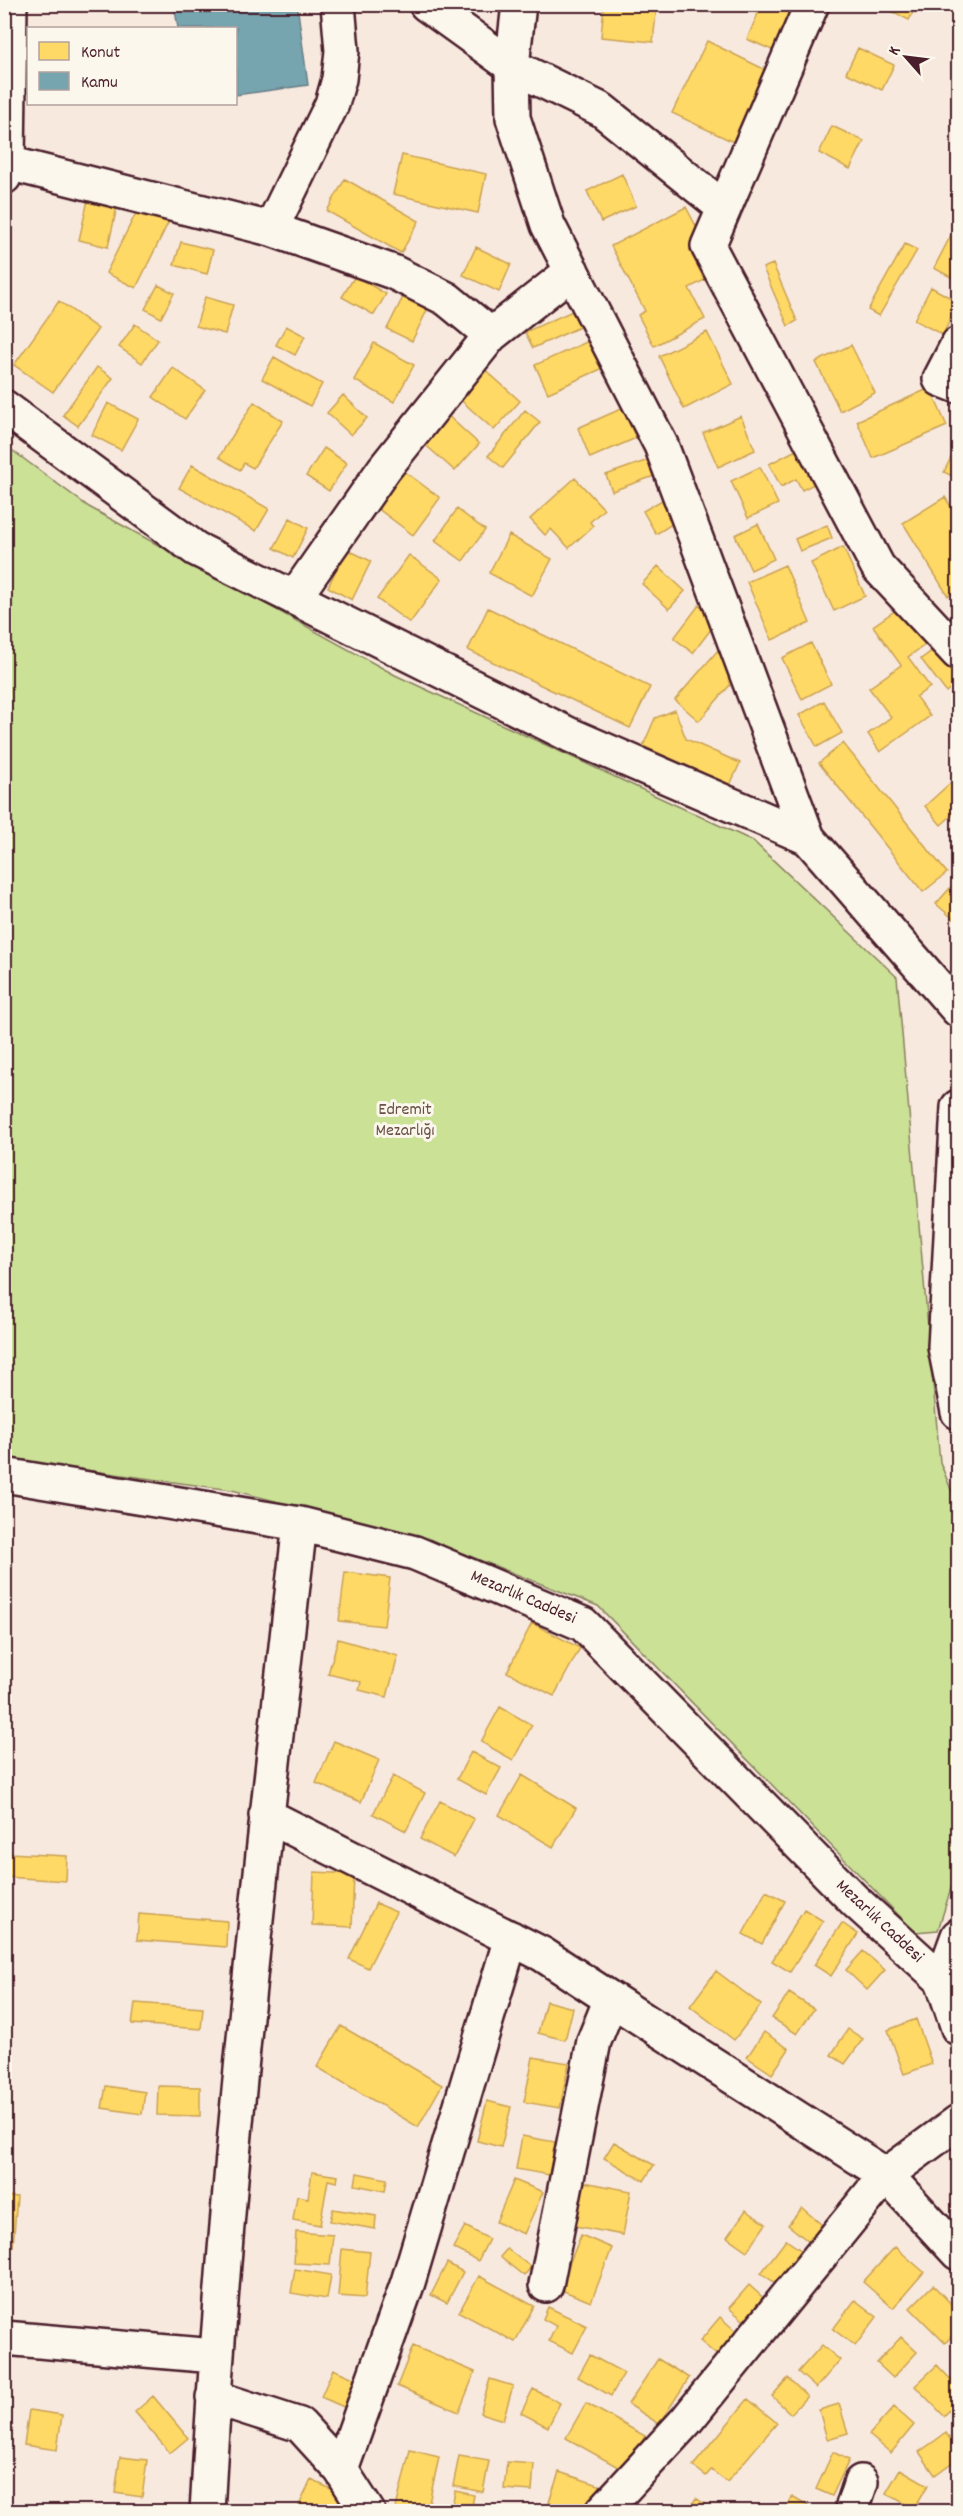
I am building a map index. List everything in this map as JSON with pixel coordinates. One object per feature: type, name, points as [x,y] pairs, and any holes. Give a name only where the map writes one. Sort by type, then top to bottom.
[{"type":"street","points":[[10,4],[6,170],[271,229],[393,273],[447,299],[491,335]]},
{"type":"street","points":[[271,229],[332,104],[339,79],[342,51],[338,4]]},
{"type":"street","points":[[426,4],[512,66],[602,110],[724,208]]},
{"type":"street","points":[[519,4],[512,66],[513,118],[548,225],[661,445],[808,838],[958,1010]]},
{"type":"street","points":[[812,4],[708,246],[878,567],[958,653]]},
{"type":"street","points":[[294,598],[384,468],[491,335],[572,271]]},
{"type":"street","points":[[958,344],[940,379],[958,386]]},
{"type":"street","points":[[4,407],[196,549],[570,735],[808,838]]},
{"type":"street","points":[[958,1107],[945,1347],[958,1412]]},
{"type":"street","name":"Mezarlık Caddesi","points":[[4,1475],[300,1524],[415,1553],[583,1624],[855,1901],[942,1980]]},
{"type":"street","points":[[207,2511],[215,2356],[266,1815],[300,1524]]},
{"type":"street","points":[[266,1815],[542,1954],[886,2175],[958,2253]]},
{"type":"street","points":[[958,1936],[942,1980],[958,2028]]},
{"type":"street","points":[[341,2470],[408,2282],[511,1938]]},
{"type":"street","points":[[546,2285],[594,2041],[611,1999]]},
{"type":"street","points":[[602,2511],[686,2421],[886,2175],[958,2122]]},
{"type":"street","points":[[4,2338],[215,2356]]},
{"type":"street","points":[[213,2397],[300,2425],[341,2470],[368,2511]]},
{"type":"green space","name":"Edremit Mezarlığı","points":[[5,445],[89,507],[395,675],[753,841],[897,977],[940,1462],[958,1507],[958,1866],[938,1930],[915,1932],[598,1606],[431,1541],[232,1490],[5,1459]]},
{"type":"building: Konut","points":[[604,4],[657,4],[653,42],[601,37]]},
{"type":"building: Konut","points":[[762,4],[802,4],[781,54],[747,39]]},
{"type":"building: Konut","points":[[877,4],[917,4],[909,20]]},
{"type":"building: Konut","points":[[707,41],[778,76],[744,147],[672,113]]},
{"type":"building: Konut","points":[[858,48],[894,65],[882,90],[846,73]]},
{"type":"building: Konut","points":[[832,126],[864,141],[850,169],[819,153]]},
{"type":"building: Konut","points":[[402,155],[486,174],[478,213],[393,194]]},
{"type":"building: Konut","points":[[622,174],[636,206],[601,222],[587,191]]},
{"type":"building: Konut","points":[[345,179],[419,221],[401,253],[327,211]]},
{"type":"building: Konut","points":[[88,200],[117,207],[108,247],[79,240]]},
{"type":"building: Konut","points":[[686,207],[720,272],[689,288],[705,319],[654,346],[638,315],[645,311],[611,246]]},
{"type":"building: Konut","points":[[138,209],[168,223],[136,288],[106,273]]},
{"type":"building: Konut","points":[[951,235],[958,239],[958,281],[934,268]]},
{"type":"building: Konut","points":[[181,242],[213,250],[207,274],[174,265]]},
{"type":"building: Konut","points":[[905,244],[917,250],[879,316],[868,310]]},
{"type":"building: Konut","points":[[476,247],[511,264],[499,292],[463,275]]},
{"type":"building: Konut","points":[[773,264],[797,321],[788,326],[763,268]]},
{"type":"building: Konut","points":[[355,276],[386,294],[374,315],[342,297]]},
{"type":"building: Konut","points":[[158,285],[174,293],[161,318],[145,309]]},
{"type":"building: Konut","points":[[931,287],[958,302],[943,335],[914,320]]},
{"type":"building: Konut","points":[[405,293],[429,306],[412,341],[387,329]]},
{"type":"building: Konut","points":[[205,297],[233,305],[225,334],[196,326]]},
{"type":"building: Konut","points":[[59,301],[98,329],[53,392],[14,365]]},
{"type":"building: Konut","points":[[577,309],[584,325],[533,348],[525,332]]},
{"type":"building: Konut","points":[[135,324],[158,340],[142,363],[119,347]]},
{"type":"building: Konut","points":[[286,326],[305,336],[295,355],[276,345]]},
{"type":"building: Konut","points":[[707,332],[733,384],[684,409],[659,356]]},
{"type":"building: Konut","points":[[600,336],[612,364],[548,393],[535,365]]},
{"type":"building: Konut","points":[[374,343],[414,365],[394,402],[354,380]]},
{"type":"building: Konut","points":[[851,345],[875,393],[840,411],[816,362]]},
{"type":"building: Konut","points":[[274,357],[322,384],[310,406],[262,379]]},
{"type":"building: Konut","points":[[481,366],[520,401],[494,430],[455,395]]},
{"type":"building: Konut","points":[[97,367],[113,378],[78,426],[63,415]]},
{"type":"building: Konut","points":[[173,368],[205,390],[185,419],[153,397]]},
{"type":"building: Konut","points":[[930,388],[947,426],[873,458],[857,421]]},
{"type":"building: Konut","points":[[343,395],[367,418],[351,435],[327,413]]},
{"type":"building: Konut","points":[[254,402],[283,421],[253,468],[244,463],[240,470],[219,457]]},
{"type":"building: Konut","points":[[108,403],[138,419],[121,450],[92,435]]},
{"type":"building: Konut","points":[[623,408],[636,438],[590,458],[578,428]]},
{"type":"building: Konut","points":[[525,410],[540,422],[503,468],[488,456]]},
{"type":"building: Konut","points":[[446,414],[479,444],[455,471],[421,441]]},
{"type":"building: Konut","points":[[741,416],[755,450],[718,467],[703,433]]},
{"type":"building: Konut","points":[[958,443],[958,479],[944,472]]},
{"type":"building: Konut","points":[[324,448],[347,463],[329,491],[306,476]]},
{"type":"building: Konut","points":[[796,450],[814,484],[802,490],[796,479],[781,487],[769,464]]},
{"type":"building: Konut","points":[[651,459],[657,475],[612,491],[606,475]]},
{"type":"building: Konut","points":[[192,465],[269,509],[256,531],[179,488]]},
{"type":"building: Konut","points":[[760,467],[778,504],[748,518],[731,481]]},
{"type":"building: Konut","points":[[400,468],[440,498],[413,535],[373,505]]},
{"type":"building: Konut","points":[[575,478],[604,509],[590,522],[593,526],[569,548],[551,529],[545,535],[530,519]]},
{"type":"building: Konut","points":[[669,496],[682,518],[656,534],[643,511]]},
{"type":"building: Konut","points":[[945,497],[958,518],[958,590],[948,596],[903,523]]},
{"type":"building: Konut","points":[[457,509],[485,530],[463,561],[435,541]]},
{"type":"building: Konut","points":[[290,518],[308,528],[293,558],[274,548]]},
{"type":"building: Konut","points":[[758,524],[774,559],[751,570],[735,535]]},
{"type":"building: Konut","points":[[827,525],[832,538],[800,551],[795,539]]},
{"type":"building: Konut","points":[[509,535],[552,559],[532,596],[489,573]]},
{"type":"building: Konut","points":[[843,547],[865,596],[834,611],[811,563]]},
{"type":"building: Konut","points":[[346,549],[371,561],[352,600],[328,587]]},
{"type":"building: Konut","points":[[409,555],[442,579],[410,623],[377,599]]},
{"type":"building: Konut","points":[[785,565],[810,623],[772,640],[747,582]]},
{"type":"building: Konut","points":[[658,566],[685,591],[669,609],[642,584]]},
{"type":"building: Konut","points":[[699,605],[718,620],[693,653],[674,638]]},
{"type":"building: Konut","points":[[903,605],[929,642],[908,657],[930,687],[916,697],[930,716],[880,752],[868,734],[891,717],[869,688],[901,665],[873,626]]},
{"type":"building: Konut","points":[[488,608],[650,687],[630,728],[468,650]]},
{"type":"building: Konut","points":[[944,642],[958,661],[958,682],[946,692],[921,659]]},
{"type":"building: Konut","points":[[811,643],[831,684],[802,699],[782,658]]},
{"type":"building: Konut","points":[[719,649],[743,670],[699,721],[675,700]]},
{"type":"building: Konut","points":[[824,701],[842,733],[817,747],[799,715]]},
{"type":"building: Konut","points":[[675,710],[686,739],[740,763],[730,785],[643,746],[655,718]]},
{"type":"building: Konut","points":[[843,743],[947,873],[923,892],[819,763]]},
{"type":"building: Konut","points":[[958,776],[958,810],[941,825],[925,806]]},
{"type":"building: Konut","points":[[958,879],[958,919],[956,921],[936,904]]},
{"type":"building: Konut","points":[[345,1572],[390,1578],[384,1626],[339,1621]]},
{"type":"building: Konut","points":[[532,1623],[580,1648],[554,1696],[507,1672]]},
{"type":"building: Konut","points":[[338,1639],[398,1656],[387,1697],[359,1690],[361,1682],[328,1674]]},
{"type":"building: Konut","points":[[500,1707],[532,1725],[513,1760],[481,1742]]},
{"type":"building: Konut","points":[[334,1741],[379,1760],[361,1802],[316,1783]]},
{"type":"building: Konut","points":[[471,1752],[501,1768],[486,1795],[457,1779]]},
{"type":"building: Konut","points":[[522,1775],[576,1808],[553,1847],[499,1815]]},
{"type":"building: Konut","points":[[393,1776],[425,1793],[406,1831],[373,1814]]},
{"type":"building: Konut","points":[[440,1801],[474,1819],[454,1857],[420,1839]]},
{"type":"building: Konut","points":[[8,1853],[67,1856],[66,1881],[6,1877]]},
{"type":"building: Konut","points":[[314,1872],[354,1874],[352,1927],[312,1925]]},
{"type":"building: Konut","points":[[766,1891],[785,1901],[762,1944],[743,1934]]},
{"type":"building: Konut","points":[[376,1903],[396,1912],[368,1968],[349,1959]]},
{"type":"building: Konut","points":[[804,1909],[823,1921],[790,1972],[772,1961]]},
{"type":"building: Konut","points":[[139,1914],[227,1921],[226,1947],[137,1940]]},
{"type":"building: Konut","points":[[842,1923],[858,1934],[831,1976],[814,1965]]},
{"type":"building: Konut","points":[[863,1951],[885,1970],[867,1990],[846,1970]]},
{"type":"building: Konut","points":[[716,1971],[761,2005],[734,2040],[690,2006]]},
{"type":"building: Konut","points":[[789,1993],[814,2009],[797,2034],[772,2018]]},
{"type":"building: Konut","points":[[546,2001],[573,2008],[565,2040],[538,2033]]},
{"type":"building: Konut","points":[[135,2003],[203,2008],[201,2029],[132,2024]]},
{"type":"building: Konut","points":[[916,2019],[932,2064],[904,2074],[888,2030]]},
{"type":"building: Konut","points":[[341,2026],[442,2085],[418,2127],[317,2067]]},
{"type":"building: Konut","points":[[848,2029],[863,2039],[845,2064],[831,2055]]},
{"type":"building: Konut","points":[[764,2032],[789,2049],[772,2074],[747,2057]]},
{"type":"building: Konut","points":[[533,2057],[569,2063],[560,2108],[524,2102]]},
{"type":"building: Konut","points":[[106,2086],[145,2092],[142,2114],[102,2108]]},
{"type":"building: Konut","points":[[158,2086],[200,2087],[200,2116],[157,2115]]},
{"type":"building: Konut","points":[[487,2101],[511,2107],[501,2147],[477,2141]]},
{"type":"building: Konut","points":[[522,2136],[555,2142],[549,2175],[516,2169]]},
{"type":"building: Konut","points":[[614,2142],[654,2165],[644,2181],[604,2158]]},
{"type":"building: Konut","points":[[312,2172],[338,2176],[337,2182],[328,2180],[320,2225],[293,2220],[297,2196],[308,2198]]},
{"type":"building: Konut","points":[[357,2173],[387,2179],[385,2191],[355,2185]]},
{"type":"building: Konut","points":[[514,2180],[543,2192],[524,2234],[496,2222]]},
{"type":"building: Konut","points":[[584,2182],[631,2191],[623,2235],[575,2226]]},
{"type":"building: Konut","points":[[4,2196],[17,2197],[13,2246],[4,2245]]},
{"type":"building: Konut","points":[[802,2208],[827,2229],[813,2245],[788,2225]]},
{"type":"building: Konut","points":[[333,2209],[376,2216],[375,2229],[330,2221]]},
{"type":"building: Konut","points":[[746,2210],[766,2224],[747,2251],[727,2237]]},
{"type":"building: Konut","points":[[465,2226],[489,2239],[478,2261],[453,2248]]},
{"type":"building: Konut","points":[[296,2232],[333,2235],[330,2265],[294,2263]]},
{"type":"building: Konut","points":[[581,2235],[612,2248],[591,2302],[559,2289]]},
{"type":"building: Konut","points":[[786,2240],[805,2253],[781,2287],[761,2273]]},
{"type":"building: Konut","points":[[895,2247],[924,2272],[893,2308],[863,2282]]},
{"type":"building: Konut","points":[[342,2249],[370,2252],[365,2298],[338,2296]]},
{"type":"building: Konut","points":[[507,2249],[531,2267],[524,2276],[500,2257]]},
{"type":"building: Konut","points":[[447,2263],[463,2272],[447,2303],[431,2295]]},
{"type":"building: Konut","points":[[295,2269],[331,2275],[327,2299],[291,2293]]},
{"type":"building: Konut","points":[[479,2276],[534,2306],[515,2342],[459,2312]]},
{"type":"building: Konut","points":[[749,2285],[768,2302],[749,2325],[729,2308]]},
{"type":"building: Konut","points":[[933,2285],[958,2311],[958,2330],[945,2343],[910,2308]]},
{"type":"building: Konut","points":[[855,2300],[877,2317],[855,2346],[833,2329]]},
{"type":"building: Konut","points":[[548,2307],[587,2326],[573,2353],[549,2341],[556,2326],[543,2319]]},
{"type":"building: Konut","points":[[720,2317],[739,2334],[720,2358],[700,2341]]},
{"type":"building: Konut","points":[[901,2337],[917,2352],[893,2378],[877,2363]]},
{"type":"building: Konut","points":[[822,2345],[840,2360],[816,2388],[798,2372]]},
{"type":"building: Konut","points":[[413,2346],[475,2372],[459,2412],[397,2386]]},
{"type":"building: Konut","points":[[590,2355],[624,2373],[611,2396],[578,2377]]},
{"type":"building: Konut","points":[[658,2359],[689,2378],[659,2424],[628,2404]]},
{"type":"building: Konut","points":[[937,2365],[958,2387],[958,2401],[944,2416],[915,2386]]},
{"type":"building: Konut","points":[[333,2369],[358,2380],[346,2408],[321,2397]]},
{"type":"building: Konut","points":[[788,2378],[807,2396],[791,2414],[772,2396]]},
{"type":"building: Konut","points":[[490,2379],[513,2386],[503,2420],[480,2413]]},
{"type":"building: Konut","points":[[533,2389],[560,2403],[548,2427],[521,2413]]},
{"type":"building: Konut","points":[[153,2396],[188,2438],[170,2453],[135,2412]]},
{"type":"building: Konut","points":[[748,2399],[777,2423],[727,2482],[711,2470],[706,2476],[693,2466]]},
{"type":"building: Konut","points":[[586,2403],[645,2436],[625,2471],[566,2438]]},
{"type":"building: Konut","points":[[839,2404],[848,2433],[827,2439],[819,2410]]},
{"type":"building: Konut","points":[[894,2407],[914,2425],[891,2453],[869,2435]]},
{"type":"building: Konut","points":[[29,2410],[62,2415],[57,2450],[24,2445]]},
{"type":"building: Konut","points":[[946,2433],[958,2451],[958,2458],[935,2475],[919,2452]]},
{"type":"building: Konut","points":[[410,2450],[439,2457],[427,2512],[395,2512]]},
{"type":"building: Konut","points":[[833,2452],[849,2460],[832,2496],[816,2489]]},
{"type":"building: Konut","points":[[459,2456],[489,2461],[483,2492],[453,2486]]},
{"type":"building: Konut","points":[[120,2457],[147,2460],[142,2497],[115,2493]]},
{"type":"building: Konut","points":[[507,2462],[534,2464],[532,2491],[504,2489]]},
{"type":"building: Konut","points":[[900,2469],[928,2485],[914,2509],[886,2493]]},
{"type":"building: Konut","points":[[559,2472],[602,2486],[595,2508],[588,2505],[586,2512],[577,2512],[549,2502]]},
{"type":"building: Konut","points":[[311,2480],[347,2496],[340,2512],[296,2512]]},
{"type":"building: Konut","points":[[455,2491],[474,2495],[471,2512],[451,2512]]},
{"type":"building: Konut","points":[[792,2497],[818,2512],[785,2512]]},
{"type":"building: Konut","points":[[696,2498],[716,2512],[687,2512]]},
{"type":"building: Kamu","points":[[215,4],[297,4],[308,85],[237,95],[237,27],[178,27],[175,10]]}]
